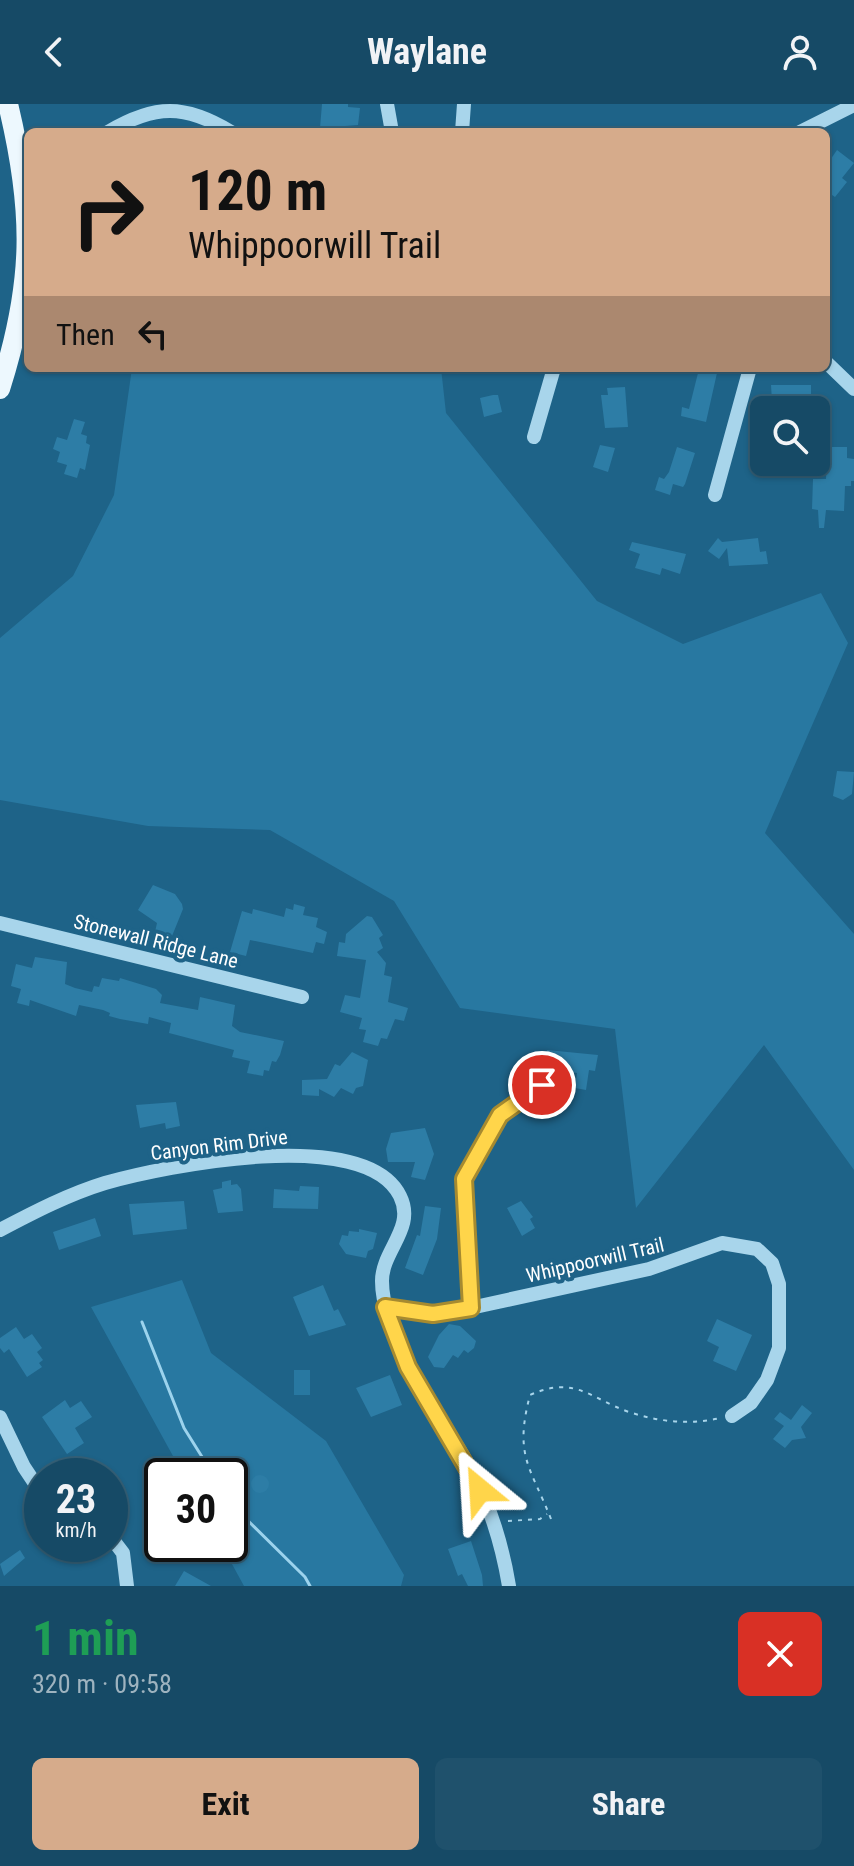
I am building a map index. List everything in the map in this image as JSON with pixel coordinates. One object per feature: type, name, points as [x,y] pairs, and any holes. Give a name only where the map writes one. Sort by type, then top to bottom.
[{"type":"main road","points":[[8,104],[24,164]]},
{"type":"main road","points":[[0,389],[13,346],[24,279]]},
{"type":"street","points":[[387,104],[391,128]]},
{"type":"street","points":[[462,128],[464,104]]},
{"type":"street","points":[[808,128],[854,105]]},
{"type":"street","points":[[116,128],[148,111],[177,109],[207,116],[225,128]]},
{"type":"street","points":[[830,366],[854,389]]},
{"type":"street","points":[[534,437],[553,372]]},
{"type":"street","points":[[715,495],[749,372]]},
{"type":"street","name":"Stonewall Ridge Lane","points":[[0,923],[302,997]]},
{"type":"street","points":[[471,1308],[464,1179],[500,1115],[542,1085]]},
{"type":"street","name":"Canyon Rim Drive","points":[[0,1230],[43,1207],[103,1184],[151,1172],[276,1154],[348,1161],[374,1171],[400,1195],[405,1216],[382,1279],[385,1307],[408,1367],[469,1466],[495,1525],[509,1586]]},
{"type":"street","name":"Whippoorwill Trail","points":[[385,1307],[433,1314],[654,1268],[722,1243],[757,1249],[772,1263],[779,1284],[779,1348],[767,1380],[751,1403],[732,1416]]},
{"type":"street","points":[[0,1417],[24,1467]]},
{"type":"street","points":[[124,1562],[127,1586]]},
{"type":"path","points":[[551,1519],[530,1478],[524,1452],[523,1423],[530,1395],[548,1387],[573,1386],[625,1410],[661,1421],[698,1423],[732,1416]]},
{"type":"path","points":[[495,1525],[512,1519],[540,1519],[548,1513]]},
{"type":"shaded area","points":[[131,372],[441,372],[446,413],[597,601],[683,644],[821,593],[848,643],[765,833],[854,934],[854,1170],[764,1045],[636,1208],[615,1029],[460,1008],[394,901],[270,830],[148,826],[0,800],[0,638],[73,576],[114,495]]},
{"type":"shaded area","points":[[182,1280],[211,1353],[326,1441],[404,1575],[401,1586],[244,1586],[231,1562],[248,1562],[248,1458],[174,1458],[91,1307]]},
{"type":"shaded area","points":[[294,1370],[310,1370],[310,1395],[294,1395]]},
{"type":"building","points":[[322,104],[348,104],[348,107],[360,108],[358,125],[320,128]]},
{"type":"building","points":[[837,150],[854,163],[842,178],[847,182],[835,197],[830,194],[830,160]]},
{"type":"building","points":[[698,372],[717,373],[706,422],[681,416],[682,407],[689,409]]},
{"type":"building","points":[[771,385],[811,385],[811,396],[772,396]]},
{"type":"building","points":[[625,387],[628,427],[605,428],[601,395],[608,395],[607,388]]},
{"type":"building","points":[[498,395],[502,412],[484,417],[480,398]]},
{"type":"building","points":[[74,419],[85,422],[81,434],[87,436],[86,443],[90,445],[85,470],[80,468],[77,478],[64,474],[67,465],[57,462],[60,452],[53,449],[57,437],[67,440]]},
{"type":"building","points":[[600,445],[615,448],[608,472],[593,467]]},
{"type":"building","points":[[677,447],[695,453],[685,484],[683,487],[673,484],[670,495],[655,490],[659,477],[664,479],[669,472]]},
{"type":"building","points":[[830,447],[847,447],[847,458],[854,459],[854,481],[851,481],[851,486],[845,486],[844,511],[826,510],[824,528],[819,528],[818,510],[812,509],[813,479],[830,476]]},
{"type":"building","points":[[718,538],[722,542],[758,538],[760,552],[766,551],[768,564],[729,566],[727,548],[719,559],[708,551]]},
{"type":"building","points":[[632,542],[686,554],[680,574],[662,568],[660,575],[635,568],[640,554],[629,550]]},
{"type":"building","points":[[837,771],[854,772],[852,794],[843,800],[833,796]]},
{"type":"building","points":[[153,885],[175,894],[182,904],[183,909],[172,936],[155,932],[157,923],[138,910]]},
{"type":"building","points":[[294,904],[305,907],[303,915],[318,918],[316,927],[327,932],[324,944],[316,942],[313,953],[250,940],[246,956],[230,952],[242,911],[252,914],[253,909],[284,917],[286,908],[293,910]]},
{"type":"building","points":[[367,916],[372,917],[383,935],[379,938],[383,948],[377,952],[386,963],[384,975],[392,977],[388,1002],[408,1008],[404,1021],[395,1019],[387,1039],[381,1038],[378,1046],[363,1042],[366,1030],[359,1029],[362,1018],[340,1012],[345,995],[360,998],[366,960],[337,956],[339,942],[345,943],[346,934]]},
{"type":"building","points":[[35,957],[67,962],[65,984],[75,988],[92,992],[94,986],[99,987],[102,978],[119,981],[120,978],[156,989],[162,995],[160,1003],[198,1010],[200,997],[235,1005],[232,1026],[240,1032],[284,1041],[280,1055],[276,1062],[272,1061],[269,1071],[264,1070],[263,1076],[247,1073],[250,1061],[232,1057],[234,1050],[169,1033],[171,1023],[149,1017],[148,1024],[120,1019],[109,1016],[110,1013],[103,1010],[79,1005],[76,1016],[30,1000],[29,1006],[17,1003],[21,989],[11,986],[16,964],[32,968]]},
{"type":"building","points":[[547,1050],[598,1055],[595,1071],[589,1070],[586,1090],[575,1088],[577,1073],[544,1068]]},
{"type":"building","points":[[352,1052],[368,1060],[363,1086],[356,1088],[353,1094],[341,1088],[334,1097],[319,1089],[319,1096],[302,1095],[302,1080],[327,1079],[335,1064],[340,1066]]},
{"type":"building","points":[[176,1102],[180,1126],[166,1129],[165,1123],[140,1128],[136,1105]]},
{"type":"building","points":[[425,1128],[434,1154],[425,1180],[411,1177],[415,1162],[388,1162],[386,1149],[391,1133]]},
{"type":"building","points":[[231,1180],[231,1185],[237,1184],[241,1189],[243,1211],[218,1213],[213,1190],[222,1188],[222,1182]]},
{"type":"building","points":[[300,1186],[319,1187],[318,1209],[273,1208],[274,1189],[299,1191]]},
{"type":"building","points":[[184,1201],[187,1229],[133,1235],[129,1204]]},
{"type":"building","points":[[521,1201],[533,1217],[530,1219],[535,1228],[522,1236],[507,1208]]},
{"type":"building","points":[[425,1206],[441,1208],[437,1239],[423,1275],[405,1268],[417,1235],[420,1236]]},
{"type":"building","points":[[95,1218],[101,1236],[59,1250],[53,1232]]},
{"type":"building","points":[[359,1229],[377,1233],[373,1249],[368,1251],[366,1258],[346,1254],[339,1244],[342,1235],[348,1236],[349,1231],[359,1232]]},
{"type":"building","points":[[323,1285],[334,1311],[338,1309],[346,1325],[309,1336],[293,1297]]},
{"type":"building","points":[[717,1319],[752,1335],[736,1371],[713,1361],[719,1347],[707,1341]]},
{"type":"building","points":[[449,1324],[460,1326],[476,1341],[474,1348],[468,1353],[464,1350],[458,1358],[453,1355],[444,1368],[434,1367],[428,1357],[439,1335]]},
{"type":"building","points":[[16,1327],[24,1339],[32,1334],[42,1348],[37,1352],[43,1360],[39,1363],[42,1367],[27,1377],[9,1349],[4,1353],[0,1348],[0,1338]]},
{"type":"building","points":[[390,1375],[402,1405],[371,1417],[356,1388]]},
{"type":"building","points":[[65,1400],[70,1408],[81,1401],[92,1417],[75,1428],[84,1443],[67,1454],[42,1417]]},
{"type":"building","points":[[802,1405],[812,1413],[801,1427],[806,1438],[792,1440],[785,1448],[773,1439],[784,1426],[774,1419],[780,1412],[791,1420]]},
{"type":"building","points":[[256,1475],[264,1475],[269,1484],[267,1491],[256,1493],[251,1488],[251,1480]]},
{"type":"building","points":[[471,1541],[483,1586],[468,1586],[462,1574],[458,1576],[448,1549]]},
{"type":"building","points":[[20,1550],[24,1556],[4,1576],[0,1564]]},
{"type":"building","points":[[184,1571],[211,1586],[175,1586]]},
{"type":"waterway","points":[[142,1322],[184,1428],[203,1458]]},
{"type":"waterway","points":[[248,1521],[305,1577],[310,1586]]},
{"type":"route","points":[[480,1490],[469,1466],[408,1367],[385,1307],[433,1314],[471,1308],[464,1179],[500,1115],[542,1085]]}]
